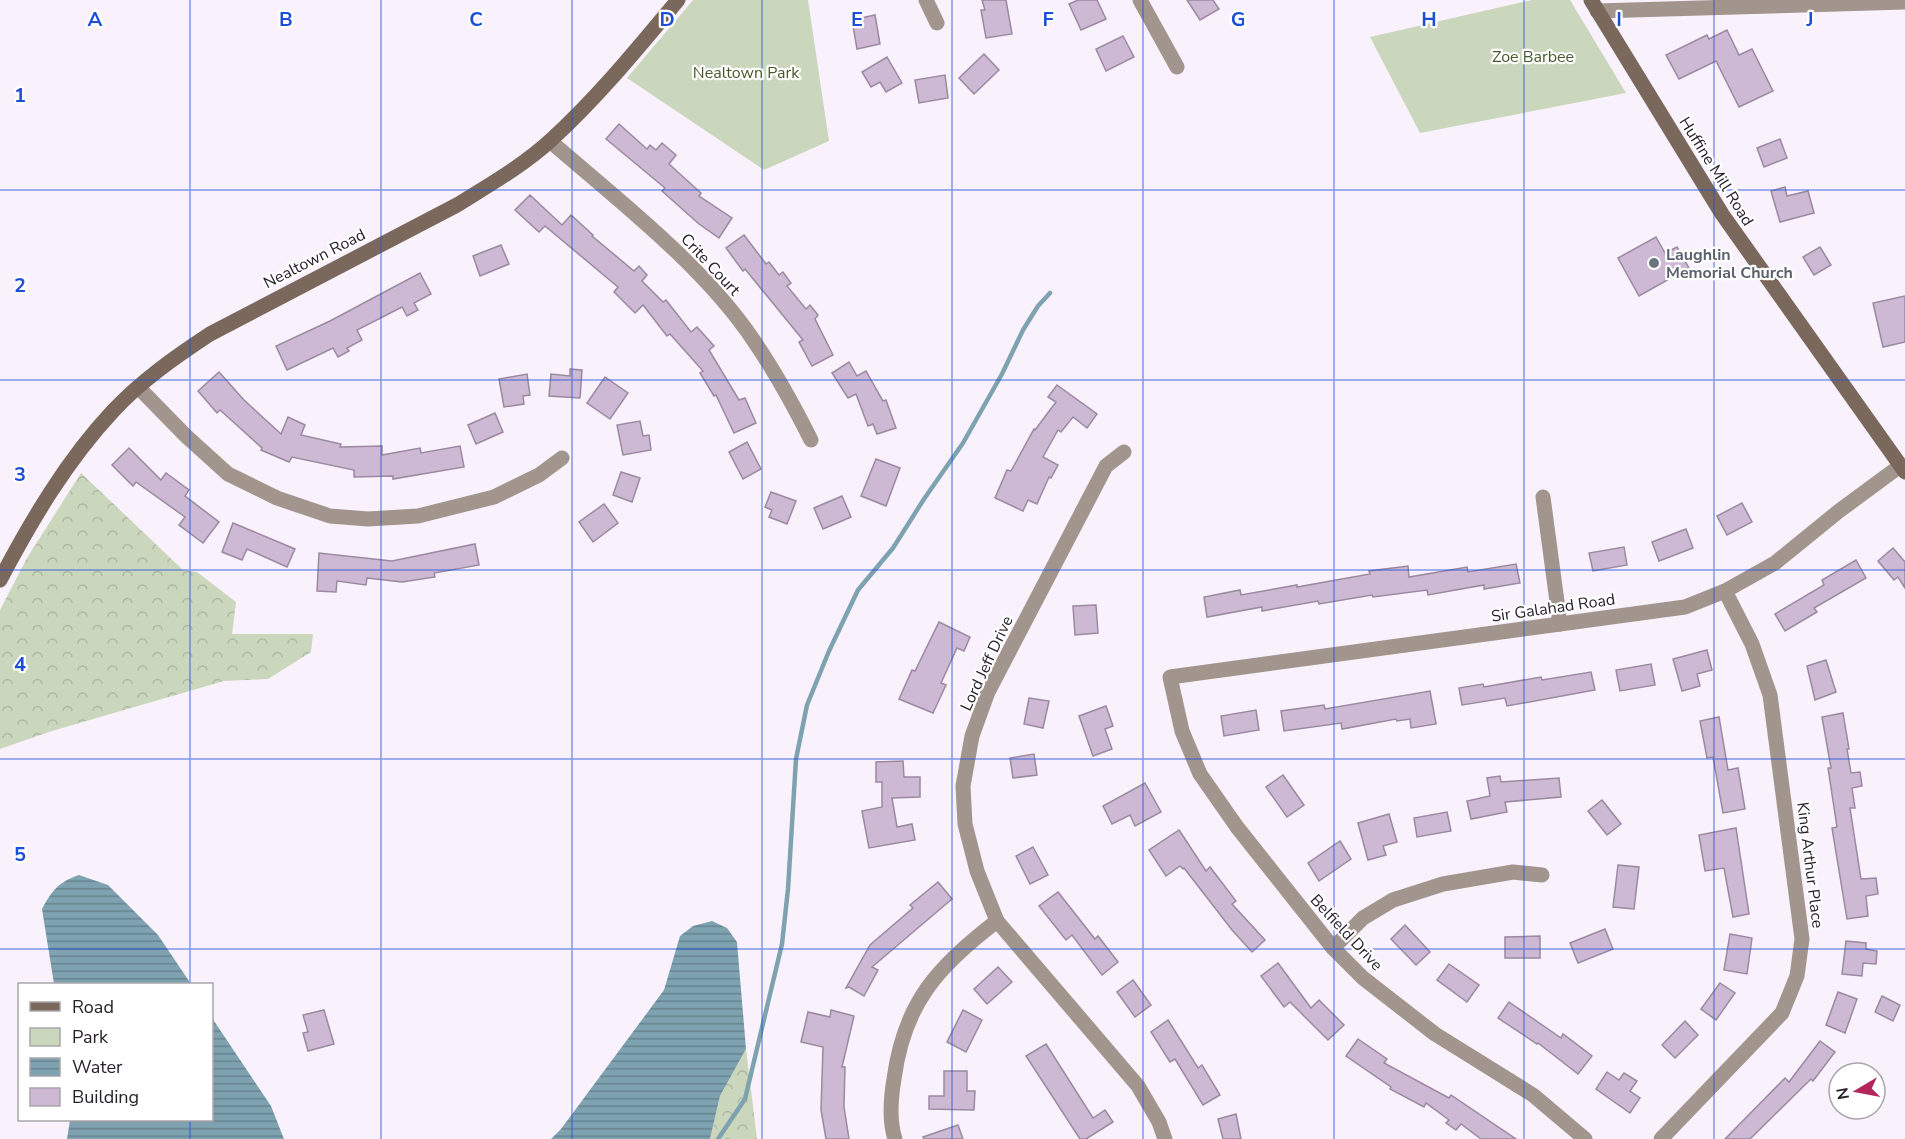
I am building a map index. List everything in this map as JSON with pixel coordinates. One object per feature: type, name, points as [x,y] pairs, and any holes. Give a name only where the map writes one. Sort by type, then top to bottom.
[{"type":"street","name":"Nealtown Road","points":[[0,580],[39,512],[69,466],[113,411],[138,387],[180,353],[210,334],[457,205],[495,181],[550,141],[624,63],[678,0]]},
{"type":"street","points":[[926,0],[937,23]]},
{"type":"street","points":[[1140,0],[1177,67]]},
{"type":"street","points":[[1594,6],[1905,2]]},
{"type":"street","name":"Huffine Mill Road","points":[[1594,6],[1722,214],[1903,469]]},
{"type":"street","name":"Crite Court","points":[[550,141],[655,232],[711,287],[754,340],[795,408],[811,440]]},
{"type":"street","points":[[138,387],[186,436],[228,474],[277,498],[330,516],[368,519],[418,516],[494,497],[539,475],[562,458]]},
{"type":"street","name":"Lord Jeff Drive","points":[[1124,452],[1106,466],[988,692],[972,736],[963,786],[965,824],[977,871],[997,921],[1138,1086],[1159,1122],[1165,1139]]},
{"type":"street","name":"Sir Galahad Road","points":[[1170,677],[1685,607],[1725,591],[1775,563],[1839,511],[1903,469]]},
{"type":"street","points":[[1542,497],[1560,624]]},
{"type":"street","name":"King Arthur Place","points":[[1661,1139],[1782,1013],[1797,976],[1802,939],[1770,695],[1752,644],[1725,591]]},
{"type":"street","name":"Belfield Drive","points":[[1170,677],[1182,731],[1200,774],[1244,836],[1333,948],[1363,978],[1435,1034],[1533,1095],[1585,1139]]},
{"type":"street","points":[[1333,948],[1363,918],[1393,900],[1443,884],[1513,872],[1542,874]]},
{"type":"street","points":[[895,1139],[891,1097],[896,1059],[904,1028],[934,978],[964,946],[997,921]]},
{"type":"green space","name":"Nealtown Park","points":[[693,0],[808,0],[829,141],[764,170],[627,78]]},
{"type":"green space","name":"Zoe Barbee","points":[[1532,0],[1570,0],[1626,93],[1420,133],[1370,37]]},
{"type":"green space","points":[[81,473],[183,570],[197,572],[236,602],[232,634],[313,634],[311,652],[268,679],[224,681],[52,731],[0,749],[0,610],[27,558]]},
{"type":"green space","points":[[746,1049],[757,1139],[710,1139],[720,1096]]},
{"type":"water","points":[[79,875],[108,885],[158,935],[190,983],[54,983],[42,909],[49,897],[66,881]]},
{"type":"water","points":[[712,921],[727,928],[737,942],[746,1049],[720,1096],[710,1139],[551,1139],[561,1129],[664,990],[680,936],[693,926]]},
{"type":"water","points":[[213,1019],[271,1106],[284,1139],[67,1139],[70,1121],[213,1121]]},
{"type":"building","points":[[982,0],[1006,0],[1012,34],[986,38],[981,10],[985,10]]},
{"type":"building","points":[[1078,0],[1097,0],[1106,19],[1081,30],[1069,4]]},
{"type":"building","points":[[1187,0],[1213,0],[1219,9],[1200,20]]},
{"type":"building","points":[[875,15],[880,44],[857,49],[852,20]]},
{"type":"building","points":[[1727,30],[1739,55],[1752,49],[1773,91],[1739,107],[1716,61],[1679,79],[1666,55],[1707,35],[1709,39]]},
{"type":"building","points":[[1123,36],[1134,57],[1106,71],[1096,49]]},
{"type":"building","points":[[984,54],[999,70],[974,94],[959,78]]},
{"type":"building","points":[[887,57],[902,83],[886,92],[880,82],[871,87],[862,72]]},
{"type":"building","points":[[945,75],[948,98],[919,103],[915,80]]},
{"type":"building","points":[[619,124],[647,149],[650,145],[656,150],[662,143],[676,155],[669,164],[701,193],[699,196],[732,218],[719,238],[699,224],[662,191],[665,188],[606,139]]},
{"type":"building","points":[[1780,139],[1787,158],[1764,167],[1757,148]]},
{"type":"building","points":[[1785,187],[1787,196],[1808,191],[1814,213],[1780,222],[1771,191]]},
{"type":"building","points":[[530,195],[562,225],[571,215],[634,271],[639,266],[647,275],[642,281],[663,302],[666,300],[691,332],[697,327],[714,346],[709,350],[739,400],[745,398],[756,423],[734,433],[716,395],[714,396],[700,373],[703,371],[670,334],[667,336],[643,305],[635,313],[614,292],[618,287],[545,226],[539,232],[515,210]]},
{"type":"building","points":[[744,235],[766,264],[769,262],[779,275],[783,272],[791,283],[787,286],[806,309],[810,305],[818,315],[815,319],[833,355],[812,366],[799,342],[803,340],[726,248]]},
{"type":"building","name":"Laughlin Memorial Church","points":[[1656,237],[1665,253],[1677,247],[1689,268],[1639,296],[1618,258]]},
{"type":"building","points":[[501,245],[509,264],[480,276],[473,256]]},
{"type":"building","points":[[1820,247],[1831,265],[1814,275],[1803,257]]},
{"type":"building","points":[[420,273],[431,294],[414,303],[418,310],[407,316],[402,307],[357,330],[362,340],[347,348],[349,351],[338,357],[333,348],[287,370],[276,346],[330,321]]},
{"type":"building","points":[[1905,296],[1905,342],[1883,347],[1873,303]]},
{"type":"building","points":[[849,362],[857,376],[866,371],[883,401],[886,400],[896,428],[877,434],[873,424],[868,426],[856,394],[848,398],[832,373]]},
{"type":"building","points":[[570,369],[582,370],[580,398],[549,396],[551,374],[570,376]]},
{"type":"building","points":[[219,372],[244,400],[281,434],[288,417],[305,425],[301,435],[341,444],[340,447],[382,446],[382,455],[420,448],[421,453],[460,446],[464,467],[393,479],[393,476],[354,477],[354,470],[292,457],[289,462],[261,450],[262,448],[220,410],[217,413],[198,391]]},
{"type":"building","points":[[527,374],[530,395],[523,396],[524,404],[504,407],[499,379]]},
{"type":"building","points":[[605,377],[628,393],[610,419],[587,403]]},
{"type":"building","points":[[1057,385],[1097,414],[1087,428],[1073,417],[1061,432],[1058,430],[1043,457],[1058,465],[1051,478],[1049,477],[1037,504],[1028,500],[1023,511],[995,498],[1007,470],[1011,471],[1034,429],[1056,402],[1048,397]]},
{"type":"building","points":[[495,413],[503,432],[476,444],[468,425]]},
{"type":"building","points":[[640,421],[643,436],[649,435],[651,450],[623,455],[617,425]]},
{"type":"building","points":[[747,442],[761,469],[743,479],[729,452]]},
{"type":"building","points":[[129,448],[161,480],[166,473],[189,490],[185,496],[219,522],[203,543],[179,525],[185,517],[136,482],[133,486],[112,465]]},
{"type":"building","points":[[876,459],[900,468],[886,506],[861,496]]},
{"type":"building","points":[[621,472],[640,478],[632,502],[613,495]]},
{"type":"building","points":[[771,492],[796,501],[787,524],[769,517],[772,510],[765,507]]},
{"type":"building","points":[[842,496],[851,517],[823,529],[814,508]]},
{"type":"building","points":[[1742,503],[1752,522],[1727,535],[1717,516]]},
{"type":"building","points":[[604,504],[618,523],[593,542],[579,522]]},
{"type":"building","points":[[233,523],[295,549],[287,567],[247,549],[242,560],[222,552]]},
{"type":"building","points":[[1686,529],[1693,548],[1659,561],[1652,542]]},
{"type":"building","points":[[475,544],[479,565],[434,573],[435,577],[402,582],[367,578],[366,585],[337,581],[336,592],[317,591],[319,553],[392,561]]},
{"type":"building","points":[[1624,547],[1627,565],[1593,571],[1589,553]]},
{"type":"building","points":[[1893,548],[1905,562],[1905,588],[1898,577],[1894,580],[1878,561]]},
{"type":"building","points":[[1856,560],[1866,578],[1814,608],[1817,612],[1785,631],[1775,614],[1824,585],[1822,580]]},
{"type":"building","points":[[1516,564],[1520,583],[1484,589],[1484,585],[1428,595],[1427,590],[1373,597],[1372,595],[1319,604],[1318,601],[1262,611],[1262,607],[1207,617],[1204,597],[1240,590],[1241,595],[1297,585],[1297,587],[1370,574],[1369,571],[1408,566],[1409,577],[1467,567],[1468,572]]},
{"type":"building","points":[[1096,605],[1098,633],[1075,635],[1073,606]]},
{"type":"building","points":[[939,622],[970,637],[964,651],[957,648],[941,683],[946,685],[933,713],[899,699],[912,670],[915,671]]},
{"type":"building","points":[[1707,650],[1712,670],[1697,674],[1700,686],[1682,691],[1673,659]]},
{"type":"building","points":[[1826,660],[1836,692],[1815,700],[1807,666]]},
{"type":"building","points":[[1651,664],[1655,685],[1620,691],[1616,670]]},
{"type":"building","points":[[1591,672],[1595,690],[1507,706],[1505,698],[1462,705],[1459,688],[1483,684],[1484,687],[1541,677],[1542,680]]},
{"type":"building","points":[[1430,691],[1436,724],[1411,728],[1410,719],[1397,721],[1396,719],[1342,729],[1341,723],[1284,731],[1281,711],[1324,705],[1325,709]]},
{"type":"building","points":[[1029,698],[1049,701],[1043,728],[1024,724]]},
{"type":"building","points":[[1106,706],[1113,726],[1105,729],[1112,749],[1093,756],[1079,716]]},
{"type":"building","points":[[1256,710],[1259,730],[1224,736],[1221,716]]},
{"type":"building","points":[[1843,713],[1851,773],[1860,772],[1862,786],[1852,788],[1855,808],[1850,808],[1861,879],[1876,878],[1878,894],[1866,896],[1868,916],[1847,919],[1832,828],[1837,827],[1828,768],[1831,768],[1822,717]]},
{"type":"building","points":[[1719,717],[1728,770],[1738,768],[1745,809],[1723,813],[1713,757],[1707,758],[1700,721]]},
{"type":"building","points":[[1034,754],[1037,775],[1013,778],[1010,758]]},
{"type":"building","points":[[903,761],[904,777],[920,777],[920,797],[892,798],[897,827],[912,824],[915,840],[869,848],[862,811],[882,807],[882,782],[876,782],[876,762]]},
{"type":"building","points":[[1283,775],[1304,805],[1287,817],[1266,787]]},
{"type":"building","points":[[1500,776],[1501,782],[1559,778],[1561,797],[1505,802],[1507,812],[1471,819],[1467,801],[1490,796],[1487,778]]},
{"type":"building","points":[[1145,783],[1161,812],[1135,826],[1130,815],[1112,824],[1103,806]]},
{"type":"building","points":[[1602,800],[1621,824],[1607,835],[1588,811]]},
{"type":"building","points":[[1447,812],[1451,831],[1417,837],[1414,818]]},
{"type":"building","points":[[1389,814],[1397,842],[1383,846],[1386,855],[1368,860],[1358,823]]},
{"type":"building","points":[[1736,828],[1749,914],[1733,917],[1724,868],[1705,871],[1699,835]]},
{"type":"building","points":[[1179,830],[1206,871],[1210,867],[1236,901],[1232,904],[1265,940],[1252,952],[1184,868],[1180,866],[1166,876],[1149,850]]},
{"type":"building","points":[[1340,841],[1351,859],[1319,881],[1308,863]]},
{"type":"building","points":[[1033,847],[1048,875],[1030,884],[1016,856]]},
{"type":"building","points":[[1618,865],[1639,867],[1634,909],[1613,907]]},
{"type":"building","points":[[938,882],[952,899],[872,967],[878,970],[864,996],[849,987],[846,988],[870,945],[913,908],[910,905]]},
{"type":"building","points":[[1058,892],[1095,939],[1098,936],[1118,962],[1102,975],[1072,935],[1066,940],[1039,906]]},
{"type":"building","points":[[1405,925],[1430,952],[1416,965],[1391,939]]},
{"type":"building","points":[[1605,929],[1613,949],[1578,963],[1570,943]]},
{"type":"building","points":[[1730,934],[1752,938],[1747,974],[1724,970]]},
{"type":"building","points":[[1540,936],[1540,958],[1505,958],[1505,937]]},
{"type":"building","points":[[1846,941],[1866,943],[1866,949],[1877,951],[1876,964],[1863,963],[1862,976],[1842,974]]},
{"type":"building","points":[[1278,963],[1311,1008],[1319,1000],[1344,1025],[1328,1040],[1290,1002],[1284,1007],[1261,976]]},
{"type":"building","points":[[1449,964],[1479,985],[1467,1002],[1437,980]]},
{"type":"building","points":[[998,967],[1012,982],[987,1004],[974,989]]},
{"type":"building","points":[[1133,980],[1151,1005],[1135,1017],[1117,992]]},
{"type":"building","points":[[1720,983],[1735,993],[1716,1020],[1701,1009]]},
{"type":"building","points":[[1838,992],[1857,999],[1845,1033],[1826,1025]]},
{"type":"building","points":[[1882,996],[1900,1005],[1893,1021],[1875,1012]]},
{"type":"building","points":[[1509,1002],[1561,1038],[1563,1034],[1592,1056],[1578,1074],[1538,1043],[1498,1018]]},
{"type":"building","points":[[324,1010],[334,1044],[308,1051],[303,1033],[308,1032],[303,1015]]},
{"type":"building","points":[[831,1010],[854,1016],[842,1067],[845,1067],[844,1107],[849,1139],[826,1139],[821,1110],[823,1047],[801,1042],[808,1012],[830,1017]]},
{"type":"building","points":[[963,1010],[982,1020],[966,1052],[947,1042]]},
{"type":"building","points":[[1168,1020],[1198,1068],[1202,1065],[1220,1095],[1203,1105],[1175,1059],[1170,1062],[1151,1032]]},
{"type":"building","points":[[1685,1021],[1698,1035],[1675,1058],[1662,1045]]},
{"type":"building","points":[[1358,1039],[1387,1059],[1384,1063],[1449,1098],[1451,1095],[1516,1139],[1481,1139],[1461,1124],[1456,1130],[1446,1123],[1449,1120],[1426,1103],[1424,1107],[1390,1089],[1391,1087],[1346,1056]]},
{"type":"building","points":[[1820,1041],[1835,1052],[1813,1081],[1811,1079],[1750,1139],[1725,1139],[1785,1078],[1789,1082]]},
{"type":"building","points":[[1046,1044],[1093,1118],[1105,1110],[1113,1122],[1086,1139],[1080,1139],[1026,1056]]},
{"type":"building","points":[[944,1071],[967,1071],[967,1091],[975,1091],[974,1110],[929,1109],[929,1096],[944,1096]]},
{"type":"building","points":[[1607,1072],[1619,1080],[1624,1073],[1637,1081],[1630,1091],[1640,1098],[1630,1113],[1596,1089]]},
{"type":"building","points":[[1236,1114],[1241,1139],[1223,1139],[1218,1119]]},
{"type":"building","points":[[958,1125],[963,1139],[924,1139],[923,1137]]},
{"type":"waterway","points":[[718,1139],[745,1099],[782,944],[788,889],[796,759],[807,705],[858,590],[893,548],[963,443],[1002,374],[1023,330],[1038,306],[1050,293]]},
{"type":"place","name":"Laughlin Memorial Church","points":[[1654,263]]}]
